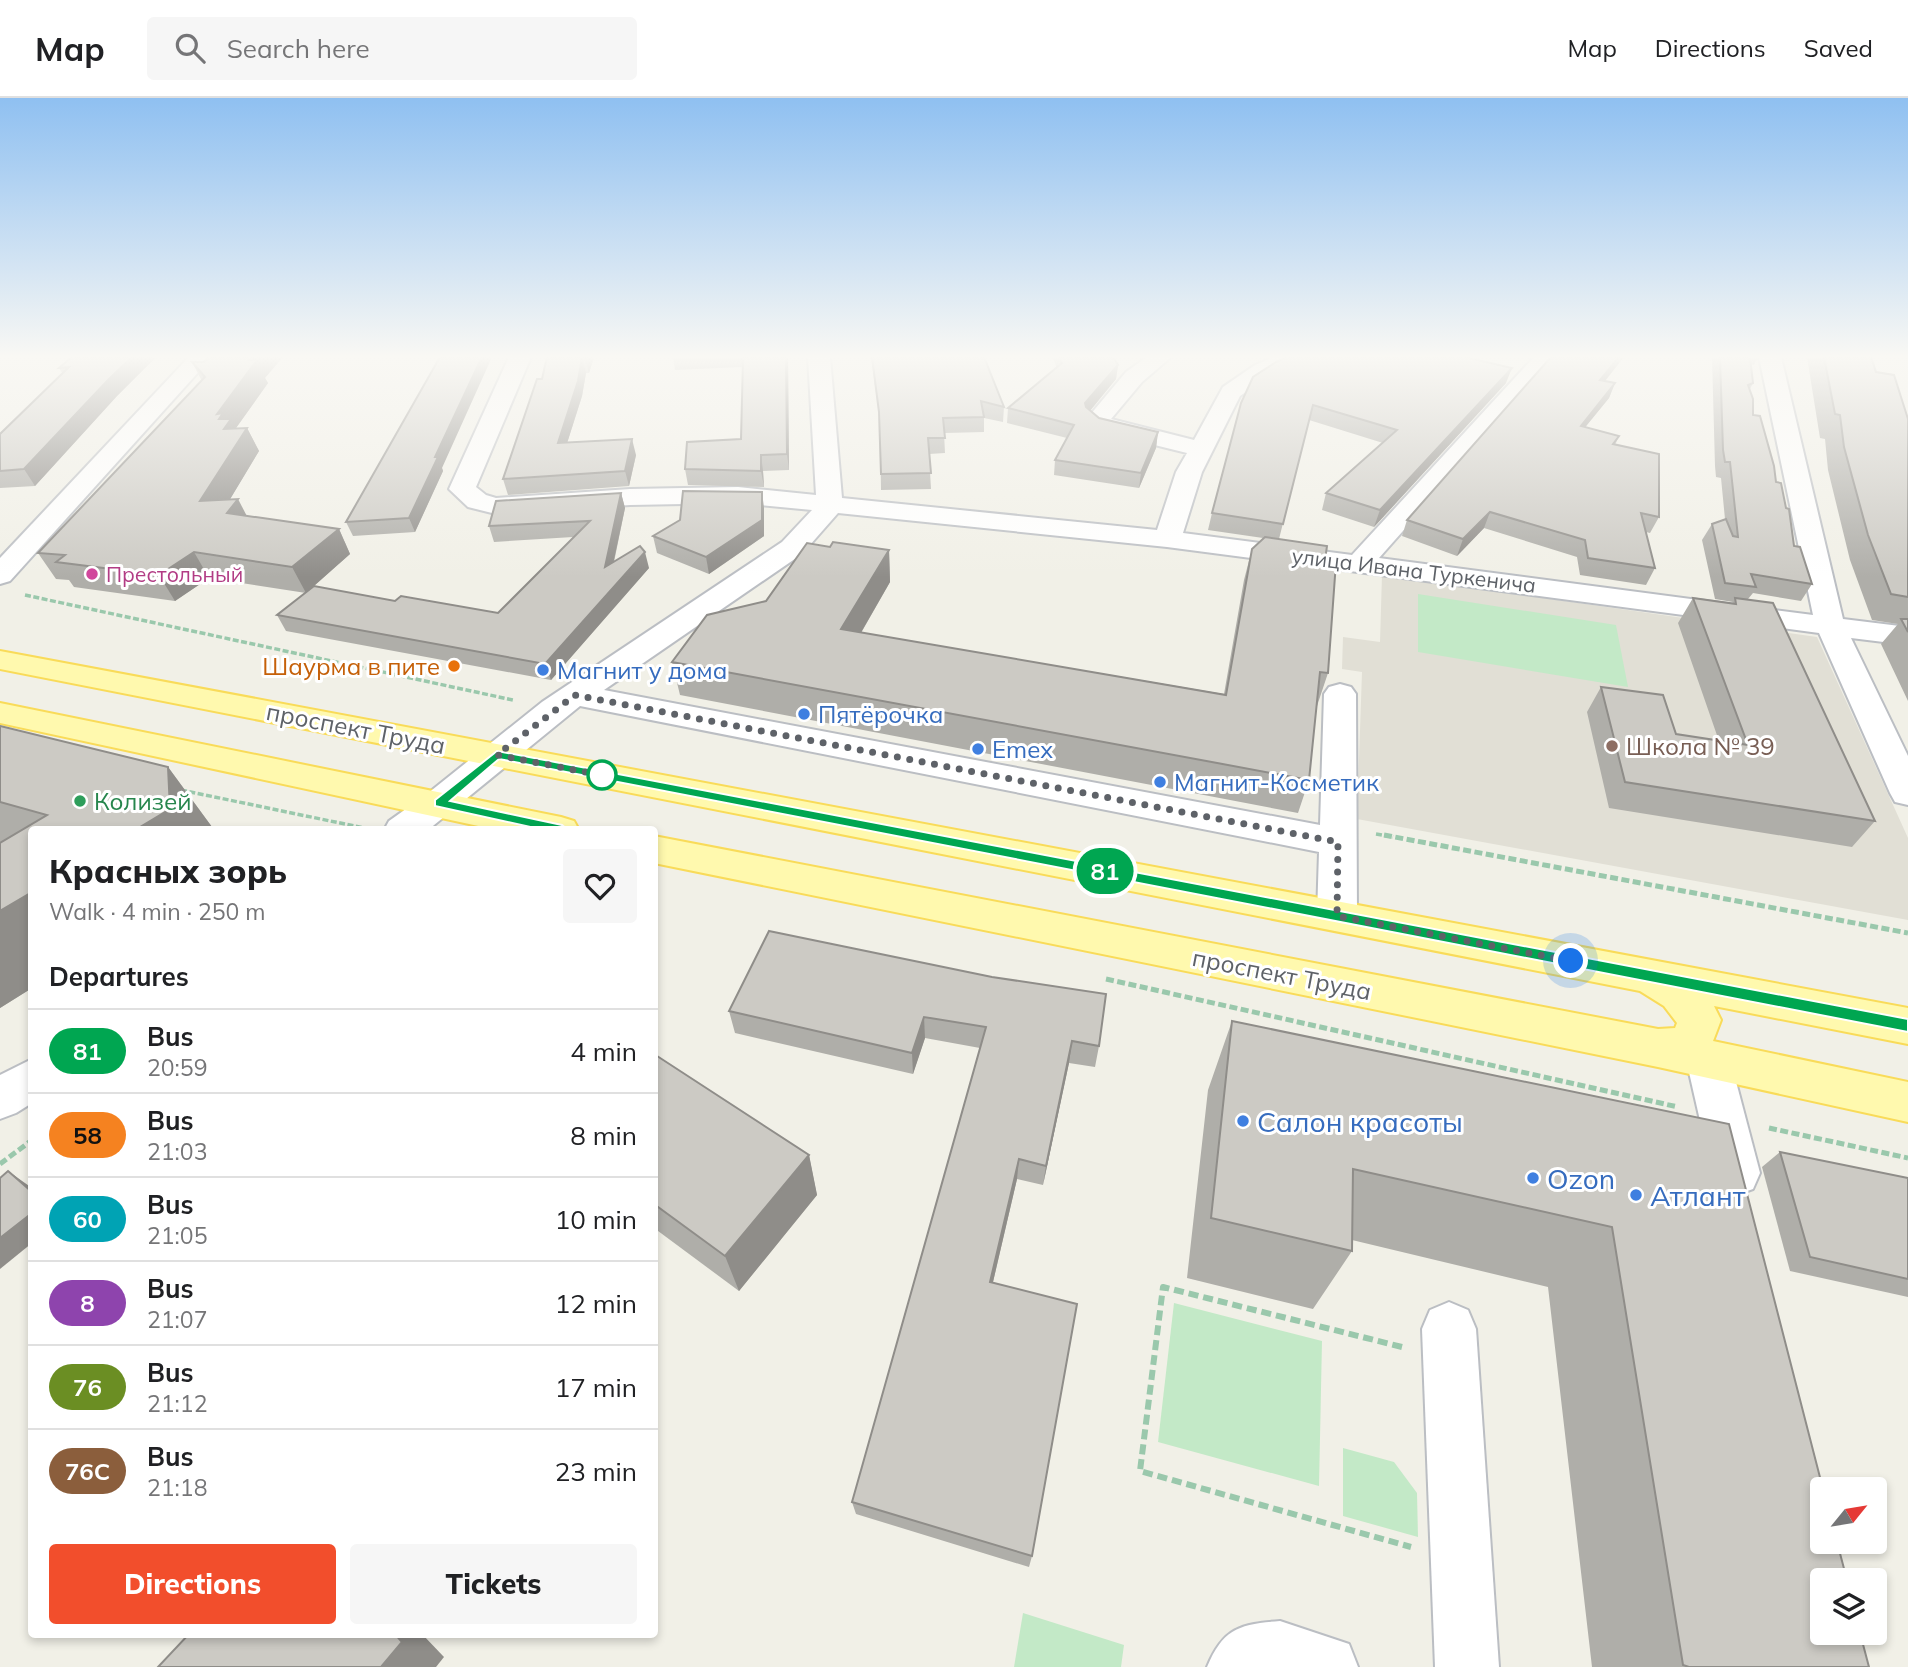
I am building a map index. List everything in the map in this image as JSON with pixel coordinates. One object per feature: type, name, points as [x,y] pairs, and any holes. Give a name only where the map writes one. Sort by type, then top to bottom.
[{"type":"main road","name":"проспект Труда","points":[[0,660],[1908,1026]]},
{"type":"main road","points":[[0,713],[543,826]]},
{"type":"main road","name":"проспект Труда","points":[[658,850],[1658,1048],[1908,1102]]},
{"type":"main road","points":[[1649,976],[1679,994],[1700,1020],[1689,1045],[1658,1048]]},
{"type":"street","points":[[0,575],[133,430]]},
{"type":"street","name":"улица Ивана Туркенича","points":[[488,430],[462,489],[477,501],[496,506],[630,496],[738,495],[1167,539],[1908,636]]},
{"type":"street","points":[[406,826],[440,803],[565,702],[792,548],[830,506],[825,430]]},
{"type":"street","points":[[1124,430],[1202,449]]},
{"type":"street","points":[[1167,539],[1189,472],[1212,430]]},
{"type":"street","points":[[1360,563],[1480,430]]},
{"type":"street","points":[[1786,430],[1830,625],[1908,793]]},
{"type":"street","points":[[1337,916],[1340,694]]},
{"type":"street","points":[[565,702],[1338,842]]},
{"type":"street","points":[[1707,1059],[1746,1211]]},
{"type":"street","points":[[0,1099],[28,1081]]},
{"type":"street","points":[[1449,1344],[1467,1667]]},
{"type":"street","points":[[1239,1667],[1251,1655],[1280,1653],[1326,1667]]},
{"type":"path","points":[[18,593],[565,702]]},
{"type":"path","points":[[174,789],[347,826]]},
{"type":"path","points":[[1101,978],[1908,1158]]},
{"type":"path","points":[[0,1164],[28,1143]]},
{"type":"path","points":[[1449,1344],[1163,1287],[1140,1471],[1461,1561]]},
{"type":"shaded area","name":"Школа № 39","points":[[1382,575],[1817,637],[1908,838],[1908,920],[1357,819],[1362,672],[1342,669],[1343,637],[1380,642]]},
{"type":"green space","points":[[1418,594],[1616,625],[1628,687],[1418,652]]},
{"type":"green space","points":[[1174,1303],[1322,1341],[1319,1486],[1158,1442]]},
{"type":"green space","points":[[1343,1448],[1394,1462],[1417,1493],[1418,1537],[1343,1516]]},
{"type":"green space","points":[[1023,1613],[1124,1645],[1121,1667],[1014,1667]]},
{"type":"building","points":[[4,430],[61,430],[24,469],[0,471],[0,434]]},
{"type":"building","points":[[155,430],[246,430],[200,501],[238,499],[227,513],[339,529],[292,567],[194,552],[159,575],[56,562],[65,555],[38,553]]},
{"type":"building","points":[[398,430],[448,430],[409,518],[346,522]]},
{"type":"building","points":[[520,430],[562,430],[558,443],[632,439],[625,471],[503,479]]},
{"type":"building","points":[[741,430],[787,430],[787,454],[761,455],[761,471],[685,469],[687,442],[741,439]]},
{"type":"building","points":[[880,430],[944,430],[945,438],[928,438],[931,473],[881,474]]},
{"type":"building","points":[[1071,430],[1158,432],[1141,473],[1055,460]]},
{"type":"building","points":[[1234,430],[1307,430],[1283,524],[1212,513]]},
{"type":"building","points":[[1397,430],[1454,430],[1380,510],[1326,493]]},
{"type":"building","points":[[1486,430],[1597,430],[1619,436],[1613,444],[1659,454],[1659,517],[1641,513],[1655,568],[1588,558],[1585,540],[1490,512],[1463,539],[1407,520]]},
{"type":"building","points":[[1722,430],[1764,430],[1776,482],[1781,483],[1786,508],[1789,509],[1794,546],[1800,547],[1812,584],[1751,574],[1756,587],[1725,583],[1712,524],[1726,519],[1733,536],[1738,537],[1730,462],[1725,462]]},
{"type":"building","points":[[1842,430],[1908,430],[1908,597],[1891,594],[1868,535]]},
{"type":"building","points":[[683,491],[762,492],[762,520],[706,557],[653,536],[680,520]]},
{"type":"building","points":[[621,493],[605,567],[640,546],[645,552],[545,664],[277,615],[314,586],[395,601],[401,596],[498,613],[590,521],[489,526],[496,501]]},
{"type":"building","points":[[1265,537],[1327,546],[1325,560],[1336,562],[1328,673],[1320,672],[1309,780],[672,662],[707,615],[766,601],[807,543],[830,547],[833,542],[889,550],[841,629],[1226,695],[1252,549]]},
{"type":"building","points":[[1693,598],[1736,604],[1735,598],[1773,603],[1875,821],[1625,782],[1601,687],[1663,695],[1676,734],[1748,745]]},
{"type":"building","points":[[1901,619],[1908,619],[1908,632]]},
{"type":"building","points":[[0,726],[168,767],[170,809],[142,826],[29,826],[47,815],[0,802]]},
{"type":"building","points":[[28,826],[28,894],[0,911],[0,843]]},
{"type":"building","points":[[769,931],[992,977],[1106,994],[1099,1046],[1072,1041],[1046,1166],[1019,1159],[990,1282],[1077,1304],[1032,1556],[852,1502],[986,1027],[924,1017],[912,1053],[729,1011]]},
{"type":"building","points":[[1232,1021],[1729,1124],[1820,1477],[1810,1477],[1810,1554],[1840,1554],[1844,1568],[1810,1568],[1810,1645],[1863,1645],[1869,1667],[1683,1665],[1612,1227],[1353,1169],[1352,1251],[1211,1218]]},
{"type":"building","points":[[658,1057],[809,1155],[725,1256],[658,1207]]},
{"type":"building","points":[[1780,1152],[1908,1178],[1908,1279],[1810,1257]]},
{"type":"building","points":[[8,1171],[28,1188],[28,1216],[0,1238],[0,1178]]},
{"type":"building","points":[[185,1638],[398,1638],[402,1642],[381,1667],[158,1667]]},
{"type":"bus line","name":"81","points":[[544,826],[440,803],[497,755],[1908,1026]]},
{"type":"place","name":"Престольный","points":[[92,574]]},
{"type":"place","name":"Шаурма в пите","points":[[454,666]]},
{"type":"place","name":"Магнит у дома","points":[[543,670]]},
{"type":"place","name":"Пятёрочка","points":[[804,714]]},
{"type":"place","name":"Школа № 39","points":[[1612,746]]},
{"type":"place","name":"Emex","points":[[978,749]]},
{"type":"place","name":"Магнит-Косметик","points":[[1160,782]]},
{"type":"place","name":"Колизей","points":[[80,801]]},
{"type":"place","name":"Салон красоты","points":[[1243,1121]]},
{"type":"place","name":"Ozon","points":[[1533,1178]]},
{"type":"place","name":"Атлант","points":[[1636,1195]]},
{"type":"route","points":[[602,775],[606,776],[497,755],[575,695],[1338,842],[1337,916],[1571,961]]}]
